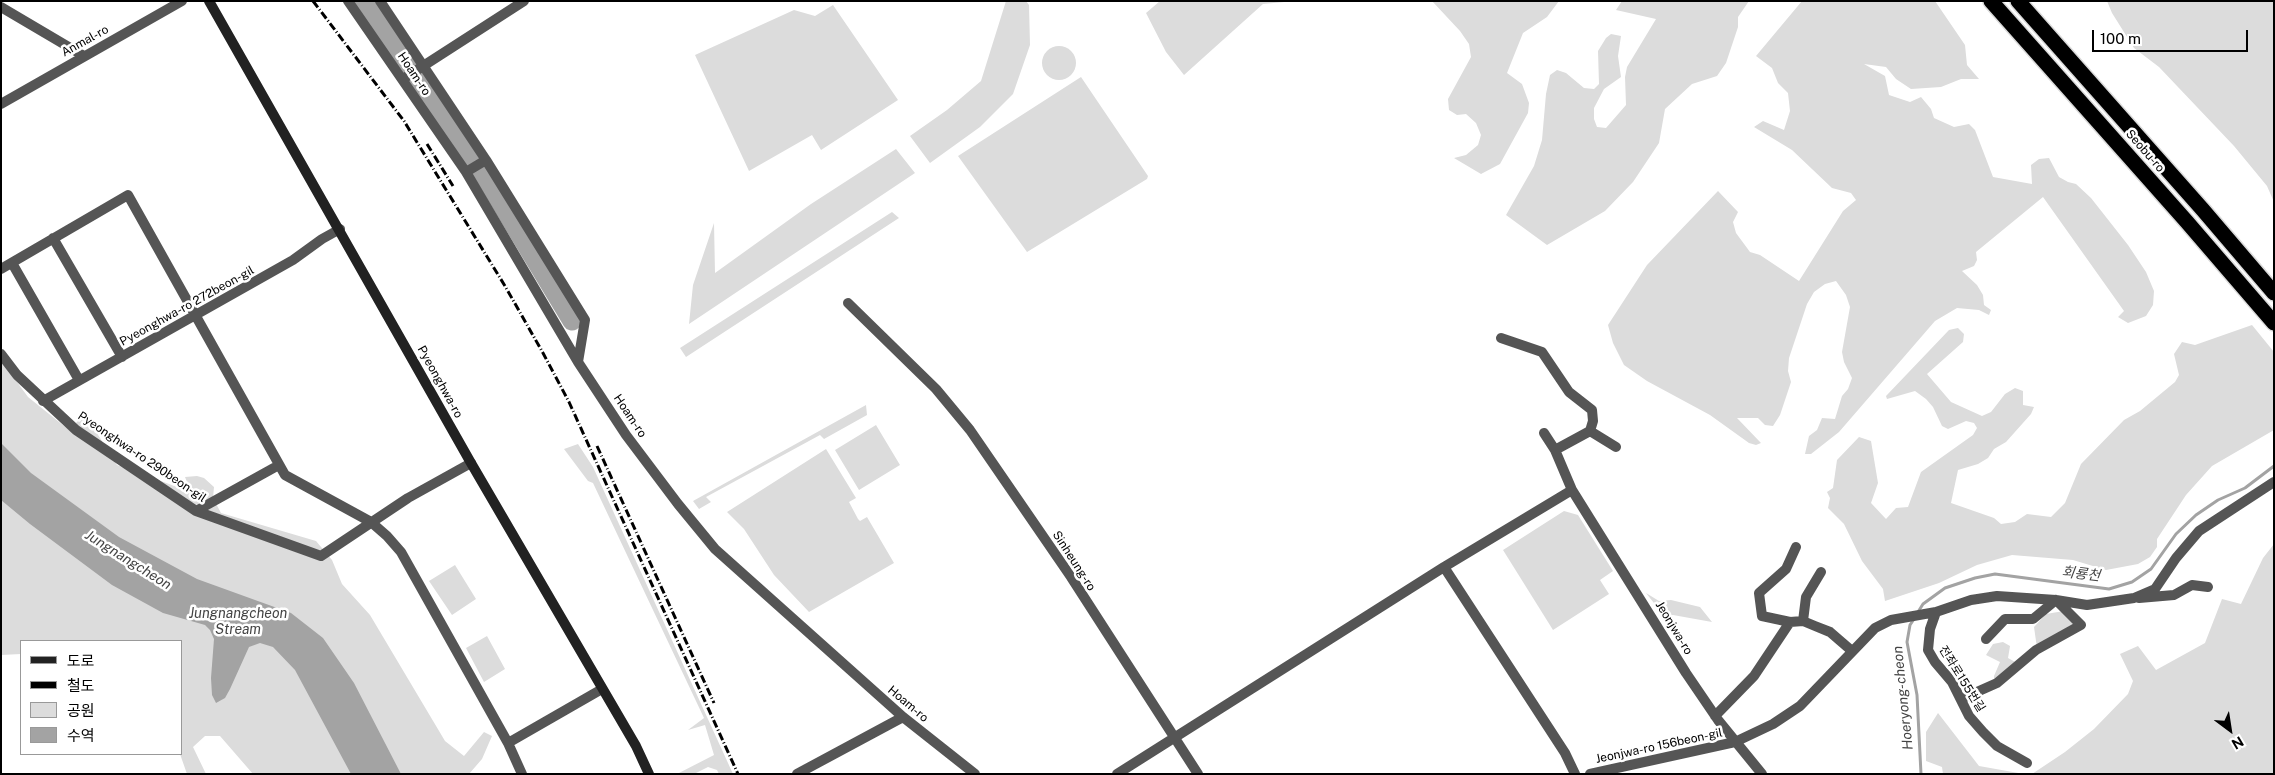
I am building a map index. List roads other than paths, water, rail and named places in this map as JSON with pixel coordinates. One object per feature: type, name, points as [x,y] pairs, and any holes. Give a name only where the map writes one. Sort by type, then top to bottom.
[{"type":"highway","name":"Seobu-ro","points":[[1991,1],[2274,323]]},
{"type":"highway","name":"Seobu-ro","points":[[2018,1],[2177,180],[2274,293]]},
{"type":"main road","name":"Pyeonghwa-ro","points":[[209,1],[340,229],[470,463],[602,689],[649,774]]},
{"type":"street","name":"Anmal-ro","points":[[1,104],[182,1]]},
{"type":"street","name":"Hoam-ro","points":[[348,1],[466,172],[578,362],[626,435],[715,549],[903,717],[975,774]]},
{"type":"street","points":[[380,1],[486,160],[585,320],[578,362]]},
{"type":"street","points":[[403,79],[524,1]]},
{"type":"street","points":[[1,7],[84,56]]},
{"type":"street","points":[[466,172],[486,160]]},
{"type":"street","points":[[1,269],[128,195],[285,475],[371,522],[401,552],[508,743],[522,774]]},
{"type":"street","name":"Pyeonghwa-ro 272beon-gil","points":[[43,401],[293,260],[322,239],[340,229]]},
{"type":"street","points":[[53,238],[122,357]]},
{"type":"street","points":[[12,263],[79,380]]},
{"type":"street","name":"Sinheung-ro","points":[[848,302],[936,390],[970,430],[1070,576],[1198,774]]},
{"type":"street","points":[[1501,338],[1542,352],[1569,392],[1592,410],[1593,421],[1590,431],[1555,450]]},
{"type":"street","name":"Pyeonghwa-ro 290beon-gil","points":[[1,354],[17,376],[76,430],[196,511],[321,556],[408,498],[470,463]]},
{"type":"street","points":[[1590,431],[1616,447]]},
{"type":"street","name":"Jeonjwa-ro","points":[[1544,433],[1555,450],[1572,490],[1715,716],[1762,774]]},
{"type":"street","points":[[196,511],[279,464]]},
{"type":"street","points":[[2134,598],[2155,588],[2176,558],[2199,531],[2274,482]]},
{"type":"street","points":[[1119,773],[1444,568],[1572,490]]},
{"type":"street","points":[[1796,547],[1786,568],[1759,593],[1762,616],[1790,622],[1802,621],[1830,632],[1852,650]]},
{"type":"street","points":[[1444,568],[1560,746],[1575,774]]},
{"type":"street","points":[[1802,621],[1806,597],[1821,572]]},
{"type":"street","points":[[2134,598],[2174,595],[2192,585],[2208,587]]},
{"type":"street","name":"Jeonjwa-ro 156beon-gil","points":[[1590,774],[1735,742],[1773,724],[1800,706],[1875,628],[1901,617],[1936,612],[1971,600],[1997,596],[2056,600],[2087,605],[2134,598]]},
{"type":"street","points":[[1961,699],[1997,683],[2036,650],[2081,625],[2056,600],[2033,619],[2006,619],[1986,639]]},
{"type":"street","name":"전좌로155번길","points":[[1936,612],[1930,629],[1928,650],[1935,662],[1952,682],[1969,716],[1997,746],[2027,763]]},
{"type":"street","points":[[1715,716],[1754,676],[1790,622]]},
{"type":"street","points":[[508,743],[602,689]]},
{"type":"street","points":[[797,774],[903,717]]},
{"type":"water","name":"Jungnangcheon Stream","points":[[1,443],[31,473],[119,537],[197,579],[291,613],[323,638],[354,683],[401,774],[351,774],[295,670],[273,647],[260,643],[249,647],[225,698],[216,703],[212,695],[211,678],[214,639],[210,630],[205,625],[163,613],[112,585],[1,500]]},
{"type":"waterway","points":[[364,1],[488,182],[572,321]]},
{"type":"waterway","name":"회룡천","points":[[1918,612],[1923,604],[1945,588],[1975,578],[1995,574],[2109,589],[2132,582],[2151,569],[2176,534],[2196,515],[2218,500],[2245,488],[2274,466]]},
{"type":"waterway","name":"Hoeryong-cheon","points":[[1914,619],[1910,625],[1907,642],[1917,695],[1921,774]]},
{"type":"railway","points":[[313,1],[404,121],[505,286],[543,353],[569,402],[738,774]]},
{"type":"railway","points":[[427,144],[453,186]]},
{"type":"railway","points":[[597,446],[714,703]]},
{"type":"water label","name":"Jungnangcheon","points":[[128,560]]}]
